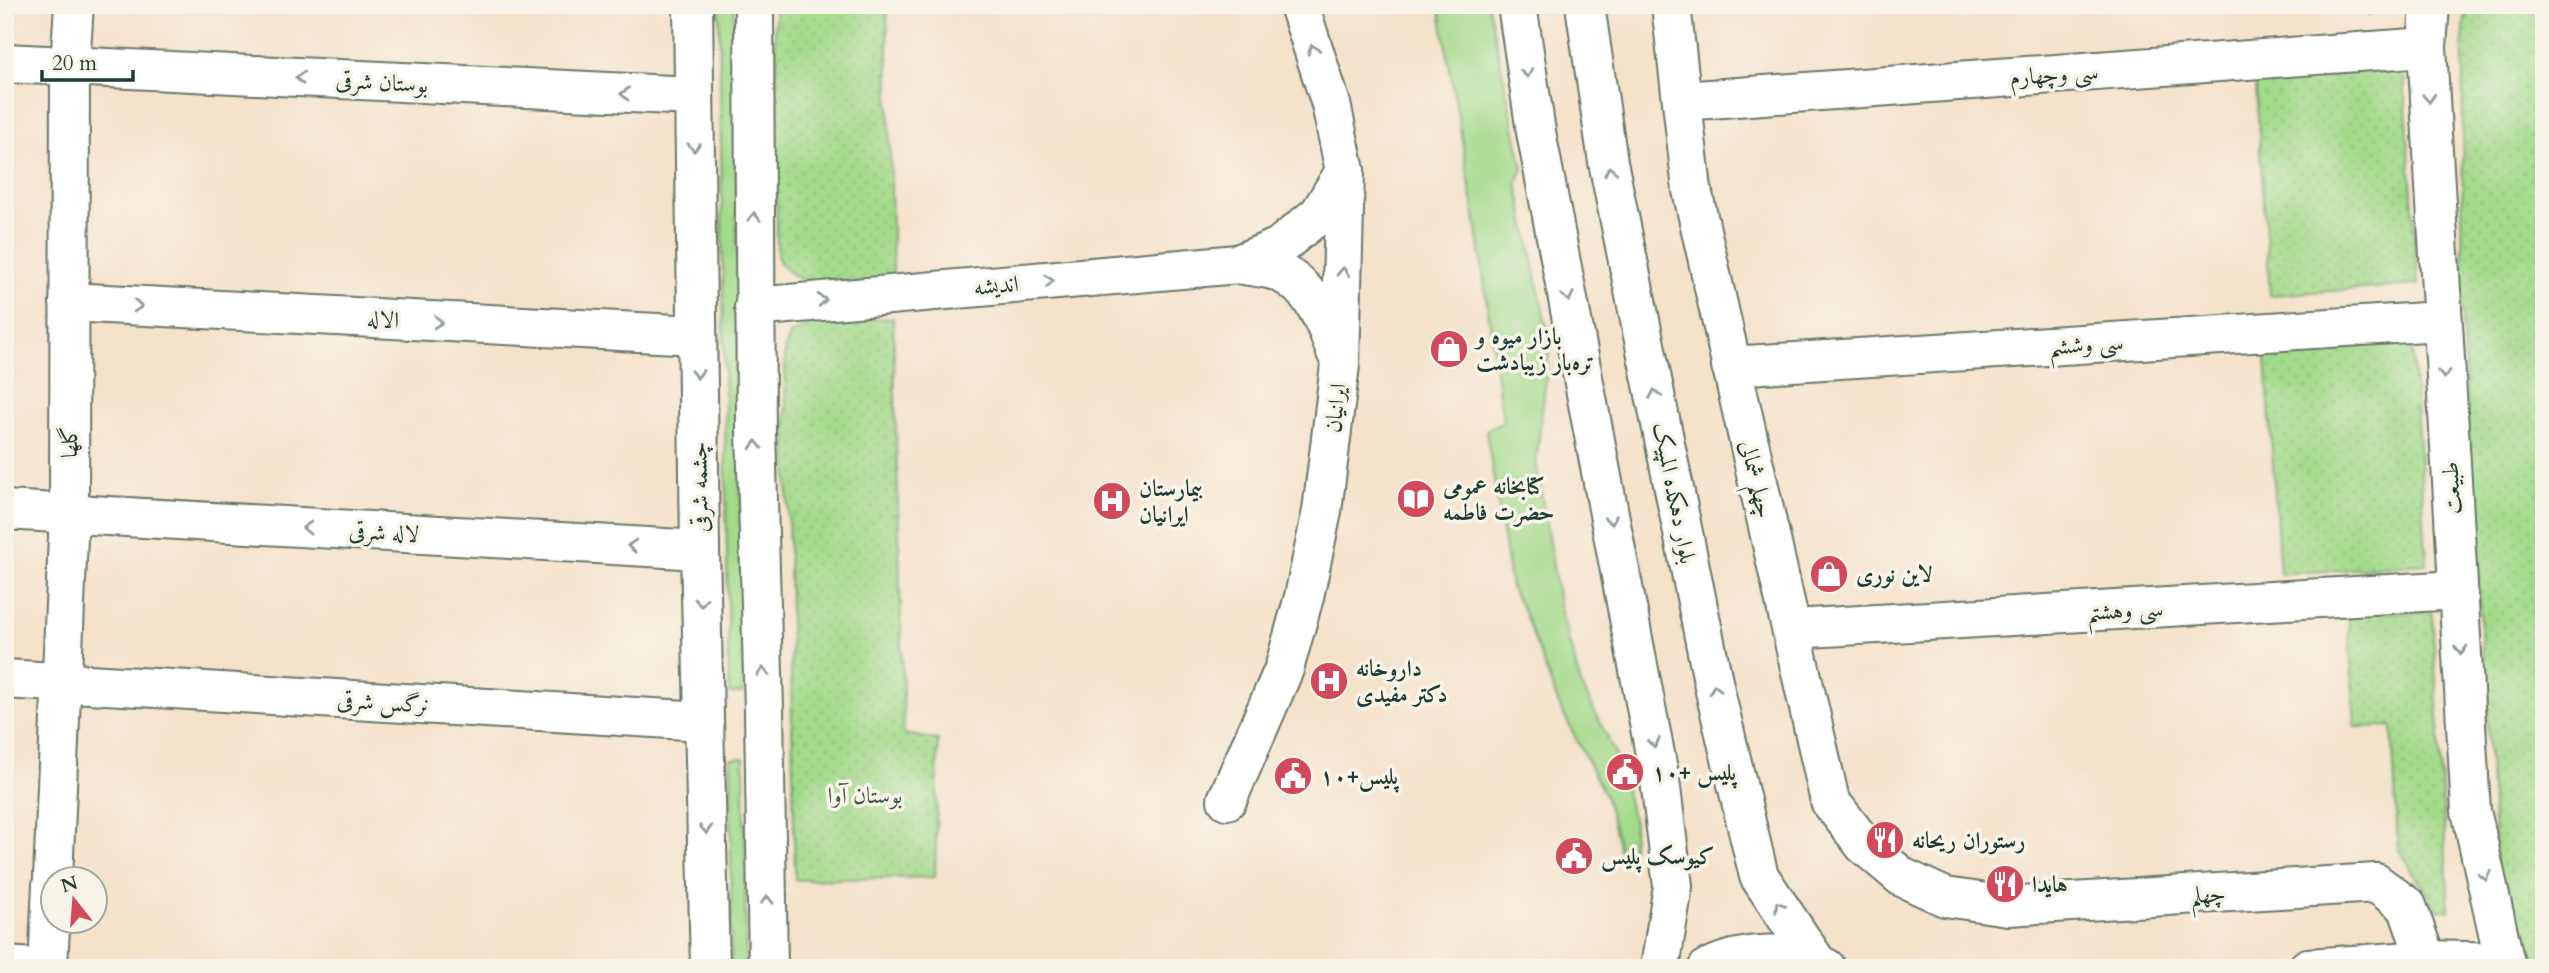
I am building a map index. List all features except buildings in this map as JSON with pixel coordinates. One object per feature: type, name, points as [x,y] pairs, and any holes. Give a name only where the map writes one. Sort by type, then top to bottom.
[{"type":"street","name":"گلها","points":[[54,864],[69,514],[70,66],[74,5]]},
{"type":"street","name":"چشمه شرقی","points":[[692,5],[703,721],[710,968]]},
{"type":"street","points":[[754,5],[754,307],[768,968]]},
{"type":"street","name":"ایرانیان","points":[[1227,800],[1284,669],[1304,597],[1322,511],[1340,365],[1345,171],[1331,104],[1299,5]]},
{"type":"street","points":[[1517,5],[1536,132],[1660,779],[1673,886],[1660,968]]},
{"type":"street","name":"بلوار دهکده المپیک","points":[[1586,5],[1611,176],[1715,691],[1759,876],[1822,965]]},
{"type":"street","name":"چهلم شمالی","points":[[1671,5],[1692,190],[1830,801],[1864,845],[1902,877],[1945,897]]},
{"type":"street","name":"طبیعت","points":[[2430,5],[2427,47],[2471,811],[2505,965]]},
{"type":"street","name":"سی وچهارم","points":[[1682,101],[2427,47]]},
{"type":"street","name":"بوستان شرقی","points":[[5,62],[693,96]]},
{"type":"street","points":[[1238,264],[1279,247],[1319,214],[1345,171]]},
{"type":"street","points":[[1238,264],[1280,272],[1310,296],[1324,321],[1340,365]]},
{"type":"street","name":"اندیشه","points":[[754,307],[1238,264]]},
{"type":"street","name":"الاله","points":[[69,302],[696,335]]},
{"type":"street","name":"سی وششم","points":[[1731,366],[2441,321]]},
{"type":"street","name":"لاله شرقی","points":[[5,510],[700,550]]},
{"type":"street","name":"سی وهشتم","points":[[1792,629],[2457,590]]},
{"type":"street","name":"نرگس شرقی","points":[[5,679],[703,721]]},
{"type":"street","name":"چهلم","points":[[1945,897],[2008,906],[2376,883],[2407,906],[2426,960]]},
{"type":"street","points":[[48,968],[50,934]]},
{"type":"street","points":[[1708,968],[1728,959],[1773,953],[1822,965]]},
{"type":"street","points":[[2308,968],[2426,960],[2505,965]]},
{"type":"street","points":[[5,966],[36,968]]},
{"type":"green space","points":[[719,5],[734,5],[743,693],[729,694]]},
{"type":"green space","points":[[775,5],[887,5],[893,280],[845,284],[811,282],[785,269],[777,256]]},
{"type":"green space","points":[[1439,5],[1488,5],[1523,169],[1517,182],[1550,344],[1536,461],[1560,609],[1580,682],[1615,753],[1634,823],[1630,865],[1620,851],[1606,798],[1559,705],[1524,612],[1511,588],[1486,430],[1503,422],[1477,228]]},
{"type":"green space","points":[[2368,5],[2396,5],[2395,9],[2369,15]]},
{"type":"green space","points":[[2466,5],[2544,5],[2544,968],[2509,968],[2497,886],[2462,323],[2463,41]]},
{"type":"green space","points":[[2403,62],[2418,285],[2270,295],[2255,73]]},
{"type":"green space","name":"بوستان آوا","points":[[893,318],[904,734],[938,740],[935,877],[795,880],[785,349],[790,335],[813,323]]},
{"type":"green space","points":[[2411,333],[2427,564],[2280,574],[2265,343]]},
{"type":"green space","points":[[2348,612],[2432,613],[2449,911],[2438,910],[2398,849],[2392,726],[2355,727]]},
{"type":"green space","points":[[731,758],[744,758],[746,968],[731,968]]},
{"type":"place","name":"بازار میوه و تره‌بار زیبادشت","points":[[1449,349]]},
{"type":"place","name":"کتابخانه عمومی حضرت فاطمه","points":[[1416,499]]},
{"type":"place","name":"بیمارستان ایرانیان","points":[[1112,501]]},
{"type":"place","name":"لاین نوری","points":[[1829,574]]},
{"type":"place","name":"داروخانه دکتر مفیدی","points":[[1329,681]]},
{"type":"place","name":"پلیس +۱۰","points":[[1625,772]]},
{"type":"place","name":"پلیس+۱۰","points":[[1293,776]]},
{"type":"place","name":"رستوران ریحانه","points":[[1885,840]]},
{"type":"place","name":"کیوسک پلیس","points":[[1574,856]]},
{"type":"place","name":"هایدا","points":[[2005,884]]}]
